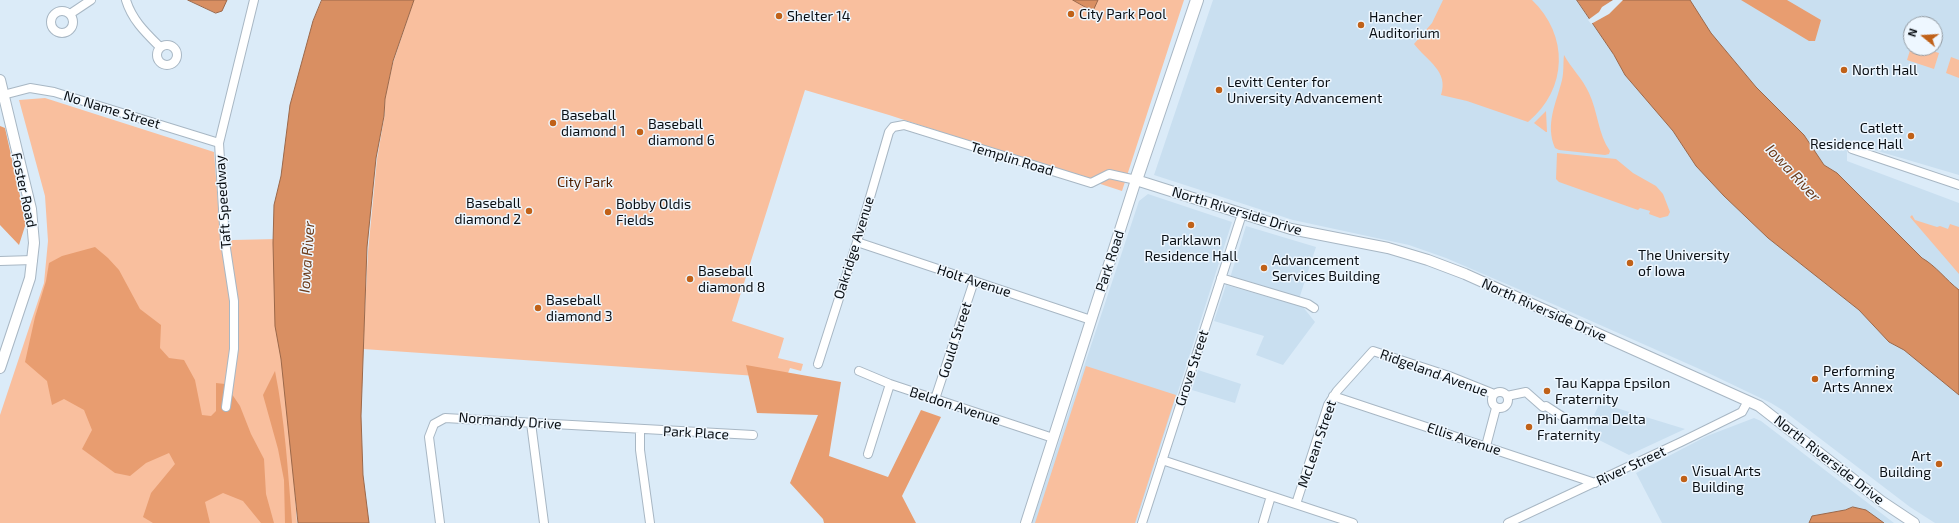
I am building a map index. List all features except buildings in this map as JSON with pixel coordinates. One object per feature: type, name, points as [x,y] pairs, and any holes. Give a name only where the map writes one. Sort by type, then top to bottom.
[{"type":"main road","name":"Park Road","points":[[1136,180],[1197,0]]},
{"type":"street","points":[[70,14],[91,0]]},
{"type":"street","points":[[126,0],[129,9],[138,24],[160,47]]},
{"type":"street","name":"Taft Speedway","points":[[226,407],[234,348],[234,301],[225,242],[219,143],[254,0]]},
{"type":"street","name":"Foster Road","points":[[0,80],[31,209],[34,237],[33,260],[26,292],[0,368]]},
{"type":"street","name":"No Name Street","points":[[3,95],[30,88],[54,92],[219,143]]},
{"type":"street","name":"Templin Road","points":[[889,132],[893,127],[904,125],[1091,183],[1109,174],[1136,180]]},
{"type":"street","name":"Oakridge Avenue","points":[[818,364],[857,242],[889,132]]},
{"type":"street","points":[[1852,149],[1959,185]]},
{"type":"street","name":"North Riverside Drive","points":[[1136,180],[1291,229],[1388,248],[1447,266],[1748,401],[1781,421],[1881,501],[1914,523]]},
{"type":"street","name":"Park Road","points":[[1026,523],[1136,180]]},
{"type":"street","name":"Grove Street","points":[[1142,523],[1242,214]]},
{"type":"street","name":"Holt Avenue","points":[[857,242],[1091,320]]},
{"type":"street","points":[[0,261],[33,260]]},
{"type":"street","points":[[1221,278],[1308,304],[1314,308]]},
{"type":"street","name":"Gould Street","points":[[935,399],[974,281]]},
{"type":"street","name":"Ridgeland Avenue","points":[[1374,351],[1449,376],[1494,394],[1501,392],[1507,396],[1526,392],[1543,407],[1546,406],[1566,419]]},
{"type":"street","name":"McLean Street","points":[[1296,504],[1328,405],[1333,396],[1374,351]]},
{"type":"street","name":"Beldon Avenue","points":[[859,371],[890,384],[1053,438]]},
{"type":"street","points":[[868,454],[890,384]]},
{"type":"street","name":"Ridgeland Avenue","points":[[1494,394],[1492,402],[1496,408],[1502,408],[1506,405],[1508,400],[1507,396]]},
{"type":"street","name":"Ellis Avenue","points":[[1333,396],[1595,482]]},
{"type":"street","name":"River Street","points":[[1508,523],[1742,412],[1748,401]]},
{"type":"street","points":[[1486,446],[1496,408]]},
{"type":"street","name":"Normandy Drive","points":[[440,523],[429,437],[434,424],[444,418],[452,417],[640,430]]},
{"type":"street","points":[[531,423],[544,523]]},
{"type":"street","points":[[640,430],[640,450],[650,523]]},
{"type":"street","name":"Park Place","points":[[640,430],[753,435]]},
{"type":"street","points":[[1162,460],[1353,523]]},
{"type":"street","points":[[1263,523],[1271,496]]},
{"type":"shaded area","name":"The University of Iowa","points":[[1213,0],[1577,0],[1614,55],[1625,75],[1673,131],[1696,166],[1724,196],[1768,238],[1859,310],[1889,342],[1904,350],[1959,395],[1959,523],[1935,523],[1910,507],[1784,411],[1771,403],[1704,371],[1546,301],[1446,258],[1409,245],[1293,220],[1154,175]]},
{"type":"shaded area","points":[[1690,0],[1959,0],[1959,175],[1847,142],[1847,161],[1959,203],[1959,290],[1931,264],[1922,258],[1837,173],[1824,165],[1804,135],[1756,87],[1711,33]]},
{"type":"shaded area","points":[[1741,0],[1787,0],[1821,20],[1815,41],[1809,41]]},
{"type":"shaded area","points":[[0,126],[5,128],[26,223],[19,245],[0,225]]},
{"type":"shaded area","points":[[1148,194],[1232,222],[1136,523],[1032,523],[1139,201]]},
{"type":"shaded area","points":[[1246,226],[1316,247],[1299,299],[1230,278]]},
{"type":"shaded area","points":[[95,247],[119,270],[140,309],[161,325],[160,348],[169,358],[184,360],[195,380],[202,415],[211,416],[216,411],[216,383],[225,384],[240,406],[251,434],[264,459],[266,494],[274,523],[261,523],[243,501],[223,493],[205,502],[210,523],[153,523],[143,517],[151,493],[175,464],[169,453],[146,463],[130,476],[115,473],[82,449],[92,430],[84,410],[64,399],[52,405],[47,381],[25,362],[35,317],[46,281],[49,263],[62,256]]},
{"type":"shaded area","points":[[1226,285],[1303,307],[1315,322],[1283,365],[1256,355],[1264,336],[1214,321]]},
{"type":"shaded area","points":[[746,365],[841,382],[829,456],[888,477],[921,410],[941,417],[902,496],[916,523],[824,523],[823,519],[790,483],[818,415],[757,413]]},
{"type":"shaded area","points":[[1198,370],[1241,384],[1235,403],[1192,390]]},
{"type":"shaded area","points":[[275,371],[284,428],[292,523],[285,523],[284,480],[278,449],[263,395]]},
{"type":"shaded area","points":[[1600,403],[1685,429],[1629,455],[1585,433]]},
{"type":"shaded area","points":[[1754,418],[1761,421],[1894,523],[1662,523],[1636,473],[1707,436]]},
{"type":"green space","name":"City Park","points":[[414,0],[1184,0],[1122,191],[889,115],[805,90],[732,321],[784,338],[778,358],[803,364],[801,371],[790,368],[786,378],[363,349],[368,252],[377,159],[385,113],[385,98],[393,63]]},
{"type":"green space","points":[[1443,0],[1532,0],[1544,14],[1553,29],[1558,45],[1559,62],[1557,78],[1551,94],[1541,109],[1528,122],[1467,101],[1441,95],[1443,87],[1442,79],[1439,73],[1414,44],[1432,23]]},
{"type":"green space","points":[[1564,55],[1584,83],[1589,93],[1600,130],[1610,151],[1609,154],[1605,155],[1559,150],[1555,148],[1552,139],[1551,122],[1563,77]]},
{"type":"green space","points":[[1908,56],[1938,56],[1934,69],[1907,60]]},
{"type":"green space","points":[[1951,57],[1959,60],[1959,78],[1946,73]]},
{"type":"green space","points":[[45,98],[214,152],[221,243],[233,240],[277,239],[297,523],[0,523],[0,415],[44,283],[48,241],[45,196],[19,100]]},
{"type":"green space","points":[[1546,111],[1547,132],[1534,123]]},
{"type":"green space","points":[[1557,153],[1616,159],[1633,173],[1656,186],[1663,194],[1670,212],[1668,216],[1660,218],[1649,214],[1650,211],[1640,208],[1638,210],[1559,182],[1556,179]]},
{"type":"green space","points":[[1912,215],[1915,220],[1937,227],[1940,226],[1948,229],[1950,224],[1959,227],[1959,274],[1910,217]]},
{"type":"green space","points":[[1086,366],[1176,395],[1135,523],[1035,523]]},
{"type":"water","points":[[188,0],[227,0],[222,11],[216,13]]},
{"type":"water","name":"Iowa River","points":[[322,0],[414,0],[393,61],[385,99],[384,116],[376,158],[367,247],[361,416],[363,475],[369,523],[298,523],[281,359],[275,326],[273,243],[274,205],[281,176],[290,105],[313,21]]},
{"type":"water","points":[[1073,0],[1098,0],[1093,11]]},
{"type":"water","name":"Iowa River","points":[[1577,0],[1690,0],[1711,33],[1756,87],[1804,135],[1824,165],[1837,173],[1922,258],[1932,265],[1959,290],[1959,395],[1904,350],[1889,342],[1859,310],[1768,238],[1724,196],[1696,166],[1673,131],[1625,75],[1614,55]]},
{"type":"water","points":[[1853,507],[1866,510],[1884,523],[1809,523],[1812,516],[1845,510]]},
{"type":"pier","points":[[1613,0],[1623,0],[1609,14],[1591,24],[1588,20],[1599,12],[1602,7]]},
{"type":"place","name":"City Park Pool","points":[[1071,14]]},
{"type":"place","name":"Shelter 14","points":[[779,16]]},
{"type":"place","name":"Hancher Auditorium","points":[[1361,25]]},
{"type":"place","name":"North Hall","points":[[1844,70]]},
{"type":"place","name":"Levitt Center for University Advancement","points":[[1219,90]]},
{"type":"place","name":"Baseball diamond 1","points":[[553,123]]},
{"type":"place","name":"Baseball diamond 6","points":[[640,132]]},
{"type":"place","name":"Catlett Residence Hall","points":[[1911,136]]},
{"type":"place","name":"Baseball diamond 2","points":[[529,211]]},
{"type":"place","name":"Bobby Oldis Fields","points":[[608,212]]},
{"type":"place","name":"Parklawn Residence Hall","points":[[1191,225]]},
{"type":"place","name":"The University of Iowa","points":[[1630,263]]},
{"type":"place","name":"Advancement Services Building","points":[[1264,268]]},
{"type":"place","name":"Baseball diamond 8","points":[[690,279]]},
{"type":"place","name":"Baseball diamond 3","points":[[538,308]]},
{"type":"place","name":"Performing Arts Annex","points":[[1815,379]]},
{"type":"place","name":"Tau Kappa Epsilon Fraternity","points":[[1547,391]]},
{"type":"place","name":"Phi Gamma Delta Fraternity","points":[[1529,427]]},
{"type":"place","name":"Art Building","points":[[1939,464]]},
{"type":"place","name":"Visual Arts Building","points":[[1684,479]]}]
